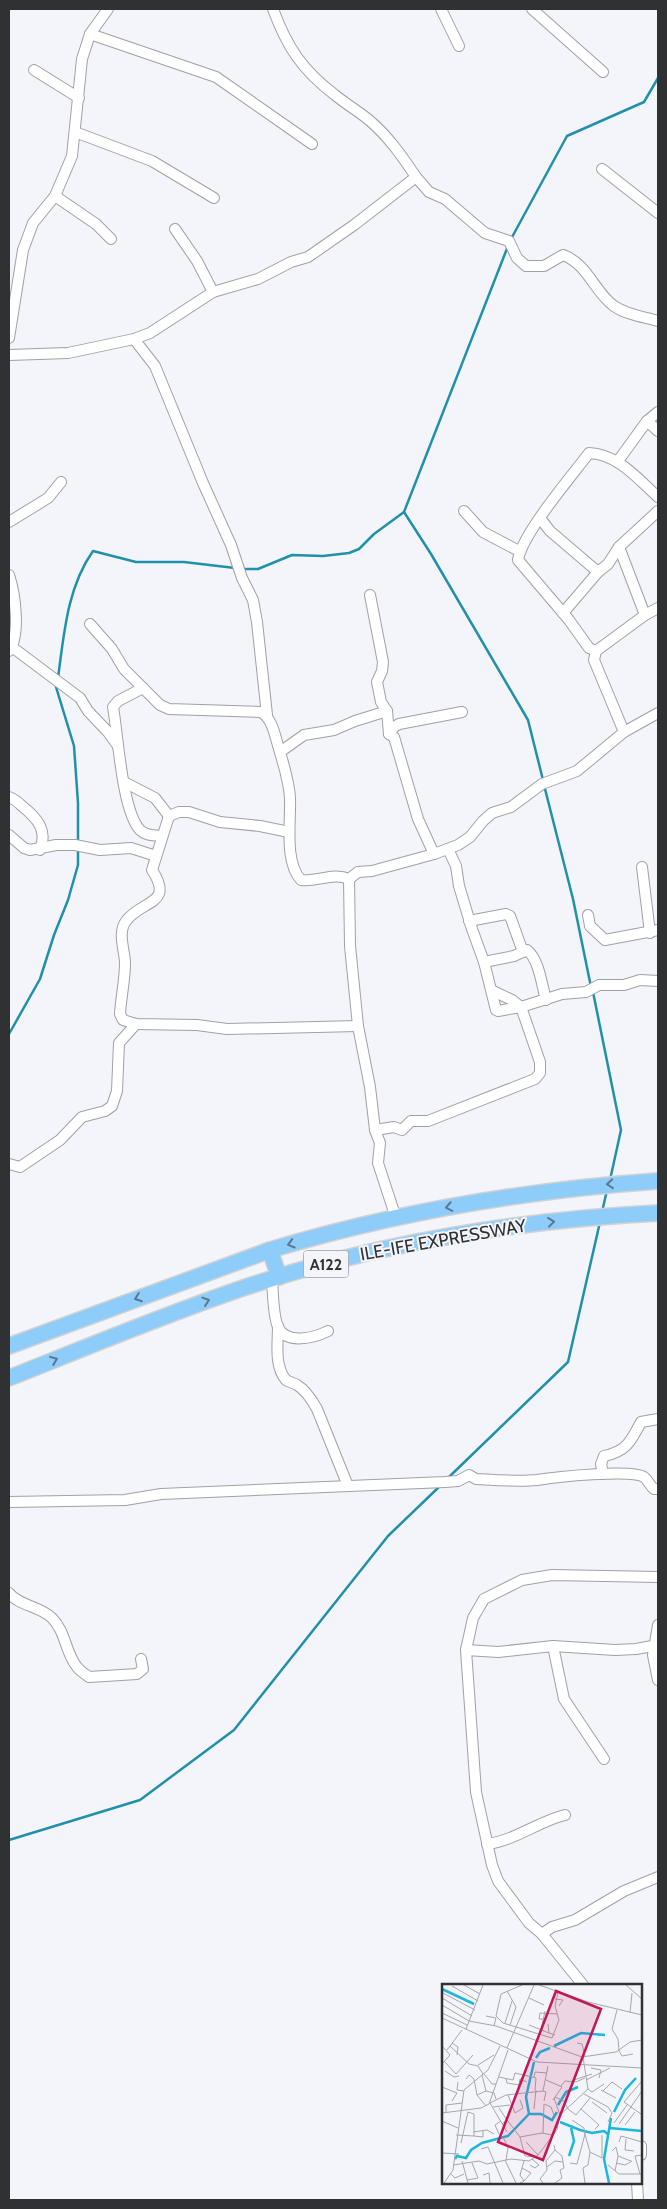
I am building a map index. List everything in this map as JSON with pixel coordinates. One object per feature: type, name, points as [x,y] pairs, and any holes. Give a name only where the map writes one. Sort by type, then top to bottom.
[{"type":"highway","name":"ILE-IFE EXPRESSWAY","points":[[9,1346],[270,1250],[309,1238],[485,1200],[552,1190],[658,1181]]},
{"type":"highway","name":"ILE-IFE EXPRESSWAY","points":[[9,1378],[184,1309],[350,1257],[460,1235],[562,1221],[658,1213]]},
{"type":"highway","points":[[270,1250],[276,1279]]},
{"type":"street","points":[[9,338],[11,305],[23,250],[33,223],[55,196],[72,156],[82,59],[90,34],[108,9]]},
{"type":"street","points":[[273,9],[283,36],[308,73],[335,96],[369,120],[393,143],[429,192],[445,200],[485,233],[509,241],[517,258],[526,266],[544,266],[563,255],[571,258],[594,281],[602,294],[614,306],[630,314],[658,321]]},
{"type":"street","points":[[441,9],[460,46]]},
{"type":"street","points":[[532,9],[603,72]]},
{"type":"street","points":[[90,34],[216,77],[312,144]]},
{"type":"street","points":[[34,70],[78,98]]},
{"type":"street","points":[[75,132],[152,162],[214,198]]},
{"type":"street","points":[[602,169],[658,213]]},
{"type":"street","points":[[9,355],[68,352],[134,339],[150,333],[213,292],[258,279],[291,262],[308,257],[354,225],[416,176]]},
{"type":"street","points":[[55,196],[96,224],[111,239]]},
{"type":"street","points":[[175,229],[197,261],[213,292]]},
{"type":"street","points":[[134,339],[155,366],[203,483],[231,545],[242,578],[253,600],[258,622],[267,716],[280,752],[290,797],[289,832],[293,868],[301,880],[309,881],[336,875],[349,880]]},
{"type":"street","points":[[618,462],[647,421],[658,412]]},
{"type":"street","points":[[647,421],[658,431]]},
{"type":"street","points":[[596,651],[589,648],[563,613],[518,560],[519,552],[540,518],[589,453],[601,454],[618,462],[658,497]]},
{"type":"street","points":[[9,522],[48,498],[60,482]]},
{"type":"street","points":[[464,511],[483,532],[519,552]]},
{"type":"street","points":[[563,613],[598,572],[608,564],[619,547],[658,511]]},
{"type":"street","points":[[540,518],[550,531],[598,572]]},
{"type":"street","points":[[619,547],[645,615]]},
{"type":"street","points":[[9,575],[16,623],[10,649],[80,698],[88,711],[112,729]]},
{"type":"street","points":[[370,595],[383,662],[382,671],[377,682],[381,702],[387,711],[389,734]]},
{"type":"street","points":[[624,732],[594,660],[596,651],[645,615],[658,608]]},
{"type":"street","points":[[90,624],[112,649],[124,669],[160,706],[169,709],[261,712],[267,716]]},
{"type":"street","points":[[143,688],[118,701],[113,707],[112,729],[120,749],[124,782],[132,819],[140,831],[146,834],[161,836]]},
{"type":"street","points":[[280,752],[304,735],[334,730],[387,711]]},
{"type":"street","points":[[389,734],[399,724],[462,712]]},
{"type":"street","points":[[396,1218],[378,1163],[380,1143],[375,1130],[370,1087],[358,1026],[350,946],[349,880],[358,872],[372,871],[448,849],[470,837],[482,821],[492,813],[511,807],[542,784],[585,765],[591,757],[624,732],[658,713]]},
{"type":"street","points":[[389,734],[394,737],[418,819],[434,854]]},
{"type":"street","points":[[124,782],[155,798],[169,816]]},
{"type":"street","points":[[9,797],[35,816],[42,828],[44,840],[40,850]]},
{"type":"street","points":[[289,832],[260,826],[220,822],[189,812],[179,812],[169,816],[161,836],[152,870],[160,887],[159,896],[156,901],[140,909],[125,922],[122,930],[125,964],[120,1014],[124,1020],[136,1024],[197,1025],[227,1029],[358,1026]]},
{"type":"street","points":[[9,836],[24,848],[30,850],[40,850],[56,845],[75,845],[100,850],[131,848],[156,856]]},
{"type":"street","points":[[448,849],[456,866],[469,921],[493,991],[496,1010],[521,1007],[562,994],[586,992],[599,986],[624,985],[640,980],[658,981]]},
{"type":"street","points":[[588,915],[590,926],[605,940],[654,932],[642,867]]},
{"type":"street","points":[[469,921],[506,914],[510,916],[523,952]]},
{"type":"street","points":[[484,962],[500,960],[527,950],[531,953],[546,1000]]},
{"type":"street","points":[[375,1130],[394,1127],[402,1130],[411,1121],[428,1121],[535,1079],[540,1073],[540,1062],[521,1007],[493,991]]},
{"type":"street","points":[[9,1164],[20,1167],[60,1140],[82,1117],[106,1111],[112,1106],[117,1090],[119,1043],[136,1024]]},
{"type":"street","points":[[276,1279],[278,1360],[281,1369],[287,1380],[298,1386],[311,1398],[348,1486]]},
{"type":"street","points":[[278,1326],[283,1333],[300,1338],[316,1337],[328,1331]]},
{"type":"street","points":[[604,1474],[601,1464],[604,1456],[624,1448],[634,1439],[641,1422],[658,1419]]},
{"type":"street","points":[[9,1502],[125,1500],[161,1494],[458,1481],[469,1475],[476,1479],[537,1480],[555,1476],[580,1477],[604,1474],[638,1476],[645,1478],[654,1489],[658,1489]]},
{"type":"street","points":[[582,1984],[542,1934],[529,1923],[498,1881],[487,1844],[476,1792],[466,1650],[473,1618],[484,1599],[522,1580],[552,1575],[658,1577]]},
{"type":"street","points":[[9,1593],[14,1599],[41,1609],[54,1619],[61,1630],[77,1668],[89,1677],[137,1674],[142,1669],[141,1659]]},
{"type":"street","points":[[658,1625],[657,1644],[653,1654],[658,1680]]},
{"type":"street","points":[[466,1650],[498,1652],[535,1646],[615,1650],[636,1649],[657,1644]]},
{"type":"street","points":[[553,1646],[564,1698],[604,1759]]},
{"type":"street","points":[[487,1844],[498,1843],[549,1819],[565,1815]]},
{"type":"street","points":[[542,1934],[552,1927],[575,1920],[624,1891],[658,1877]]},
{"type":"street","points":[[637,2184],[638,2200]]},
{"type":"waterway","points":[[511,239],[567,136],[644,102],[658,78]]},
{"type":"waterway","points":[[243,569],[258,569],[292,555],[323,556],[349,553],[359,549],[374,534],[404,512],[508,246]]},
{"type":"waterway","points":[[404,512],[431,554],[528,720],[543,780]]},
{"type":"waterway","points":[[58,678],[65,628],[72,596],[77,580],[93,551],[136,562],[184,562],[235,568]]},
{"type":"waterway","points":[[57,683],[56,687],[74,746],[78,803],[78,842]]},
{"type":"waterway","points":[[544,785],[573,899],[591,987]]},
{"type":"waterway","points":[[9,1034],[40,979],[54,935],[68,900],[78,865],[78,848]]},
{"type":"waterway","points":[[593,992],[621,1130],[610,1180]]},
{"type":"waterway","points":[[602,1212],[607,1190]]},
{"type":"waterway","points":[[449,1477],[568,1362],[600,1222]]},
{"type":"waterway","points":[[9,1840],[140,1800],[234,1730],[388,1536],[440,1486]]}]
